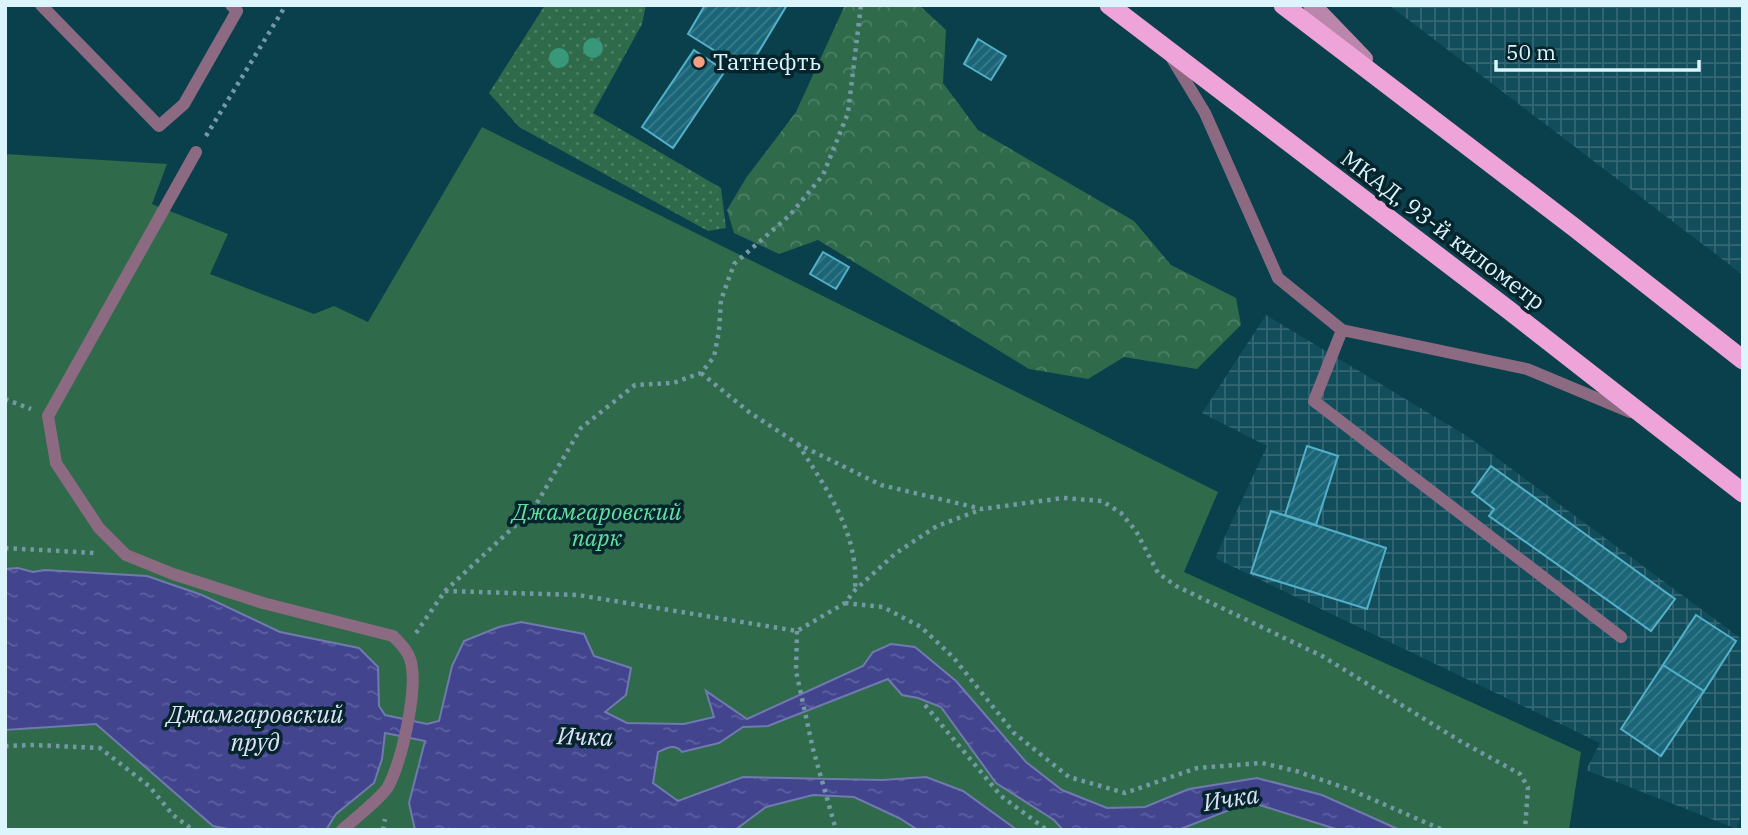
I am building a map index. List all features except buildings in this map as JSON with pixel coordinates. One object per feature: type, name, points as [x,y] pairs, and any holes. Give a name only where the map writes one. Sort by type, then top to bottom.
[{"type":"highway","points":[[1283,5],[1743,360]]},
{"type":"highway","name":"МКАД, 93-й километр","points":[[1111,6],[1743,494]]},
{"type":"main road","points":[[1312,5],[1396,92]]},
{"type":"lane","points":[[41,5],[159,126],[184,104],[237,11],[231,5]]},
{"type":"lane","points":[[1165,48],[1205,113],[1278,278],[1342,330],[1527,369],[1648,419]]},
{"type":"lane","points":[[197,152],[48,416],[55,463],[99,528],[126,555],[173,574],[263,603],[393,636],[405,648],[412,667],[410,712],[389,787],[342,830]]},
{"type":"lane","points":[[1342,330],[1314,401],[1621,637]]},
{"type":"path","points":[[197,152],[286,5]]},
{"type":"path","points":[[405,648],[445,590],[534,508],[581,428],[635,385],[673,383],[701,373],[714,357],[721,300],[734,264],[790,215],[823,175],[848,113],[861,5]]},
{"type":"path","points":[[701,373],[749,412],[798,444],[881,485],[982,509]]},
{"type":"path","points":[[5,399],[48,416]]},
{"type":"path","points":[[798,444],[833,500],[848,535],[856,568],[855,590]]},
{"type":"path","points":[[445,590],[579,596],[797,631],[845,603],[855,590],[897,553],[937,526],[982,509],[1063,498],[1102,501],[1121,513],[1136,531],[1158,572],[1176,586],[1322,656],[1460,741],[1520,774],[1528,787],[1525,830]]},
{"type":"path","points":[[5,548],[126,555]]},
{"type":"path","points":[[845,603],[883,607],[921,627],[953,657],[1014,733],[1069,777],[1125,793],[1197,768],[1262,763],[1296,771],[1351,790],[1443,830]]},
{"type":"path","points":[[797,631],[796,671],[813,748],[836,830]]},
{"type":"path","points":[[925,705],[1001,796],[1047,830]]},
{"type":"path","points":[[5,746],[100,748],[149,786],[173,815],[193,830]]},
{"type":"shaded area","points":[[1389,5],[1743,5],[1743,275]]},
{"type":"shaded area","points":[[1266,315],[1467,436],[1743,640],[1743,807],[1737,829],[1586,770],[1600,743],[1215,558],[1267,446],[1202,413]]},
{"type":"green space","points":[[545,5],[646,5],[642,24],[593,113],[721,188],[726,228],[708,231],[519,127],[489,93]]},
{"type":"green space","points":[[845,5],[919,5],[946,30],[943,83],[978,130],[1134,221],[1171,265],[1236,298],[1241,325],[1197,369],[1124,357],[1088,379],[1029,369],[818,240],[779,254],[734,233],[727,210],[746,178],[796,112]]},
{"type":"green space","name":"Джамгаровский парк","points":[[482,127],[1218,492],[1184,572],[1581,752],[1569,830],[5,830],[5,154],[167,164],[152,204],[228,234],[210,274],[314,314],[334,306],[368,322]]},
{"type":"water","name":"Джамгаровский пруд","points":[[18,568],[33,572],[45,570],[147,576],[202,595],[280,632],[359,648],[378,667],[379,706],[385,715],[427,724],[439,721],[452,666],[464,641],[499,627],[521,622],[584,634],[594,656],[631,668],[626,695],[605,712],[627,723],[684,724],[714,717],[706,691],[747,719],[863,666],[873,652],[891,644],[915,647],[956,681],[1026,762],[1062,790],[1107,808],[1145,807],[1189,789],[1257,778],[1322,795],[1400,830],[1339,830],[1250,802],[1178,830],[1063,830],[1054,820],[996,783],[941,707],[902,695],[888,679],[768,726],[743,727],[719,743],[682,752],[674,747],[658,752],[653,783],[678,801],[743,777],[882,780],[926,777],[963,791],[1017,830],[918,830],[854,797],[813,795],[766,807],[735,830],[415,830],[409,803],[425,741],[385,733],[382,759],[374,783],[336,814],[326,830],[233,830],[213,826],[96,724],[5,730],[5,569]]},
{"type":"place","name":"Татнефть","points":[[699,62]]},
{"type":"water label","name":"Ичка","points":[[585,737]]},
{"type":"water label","name":"Ичка","points":[[1231,799]]}]
